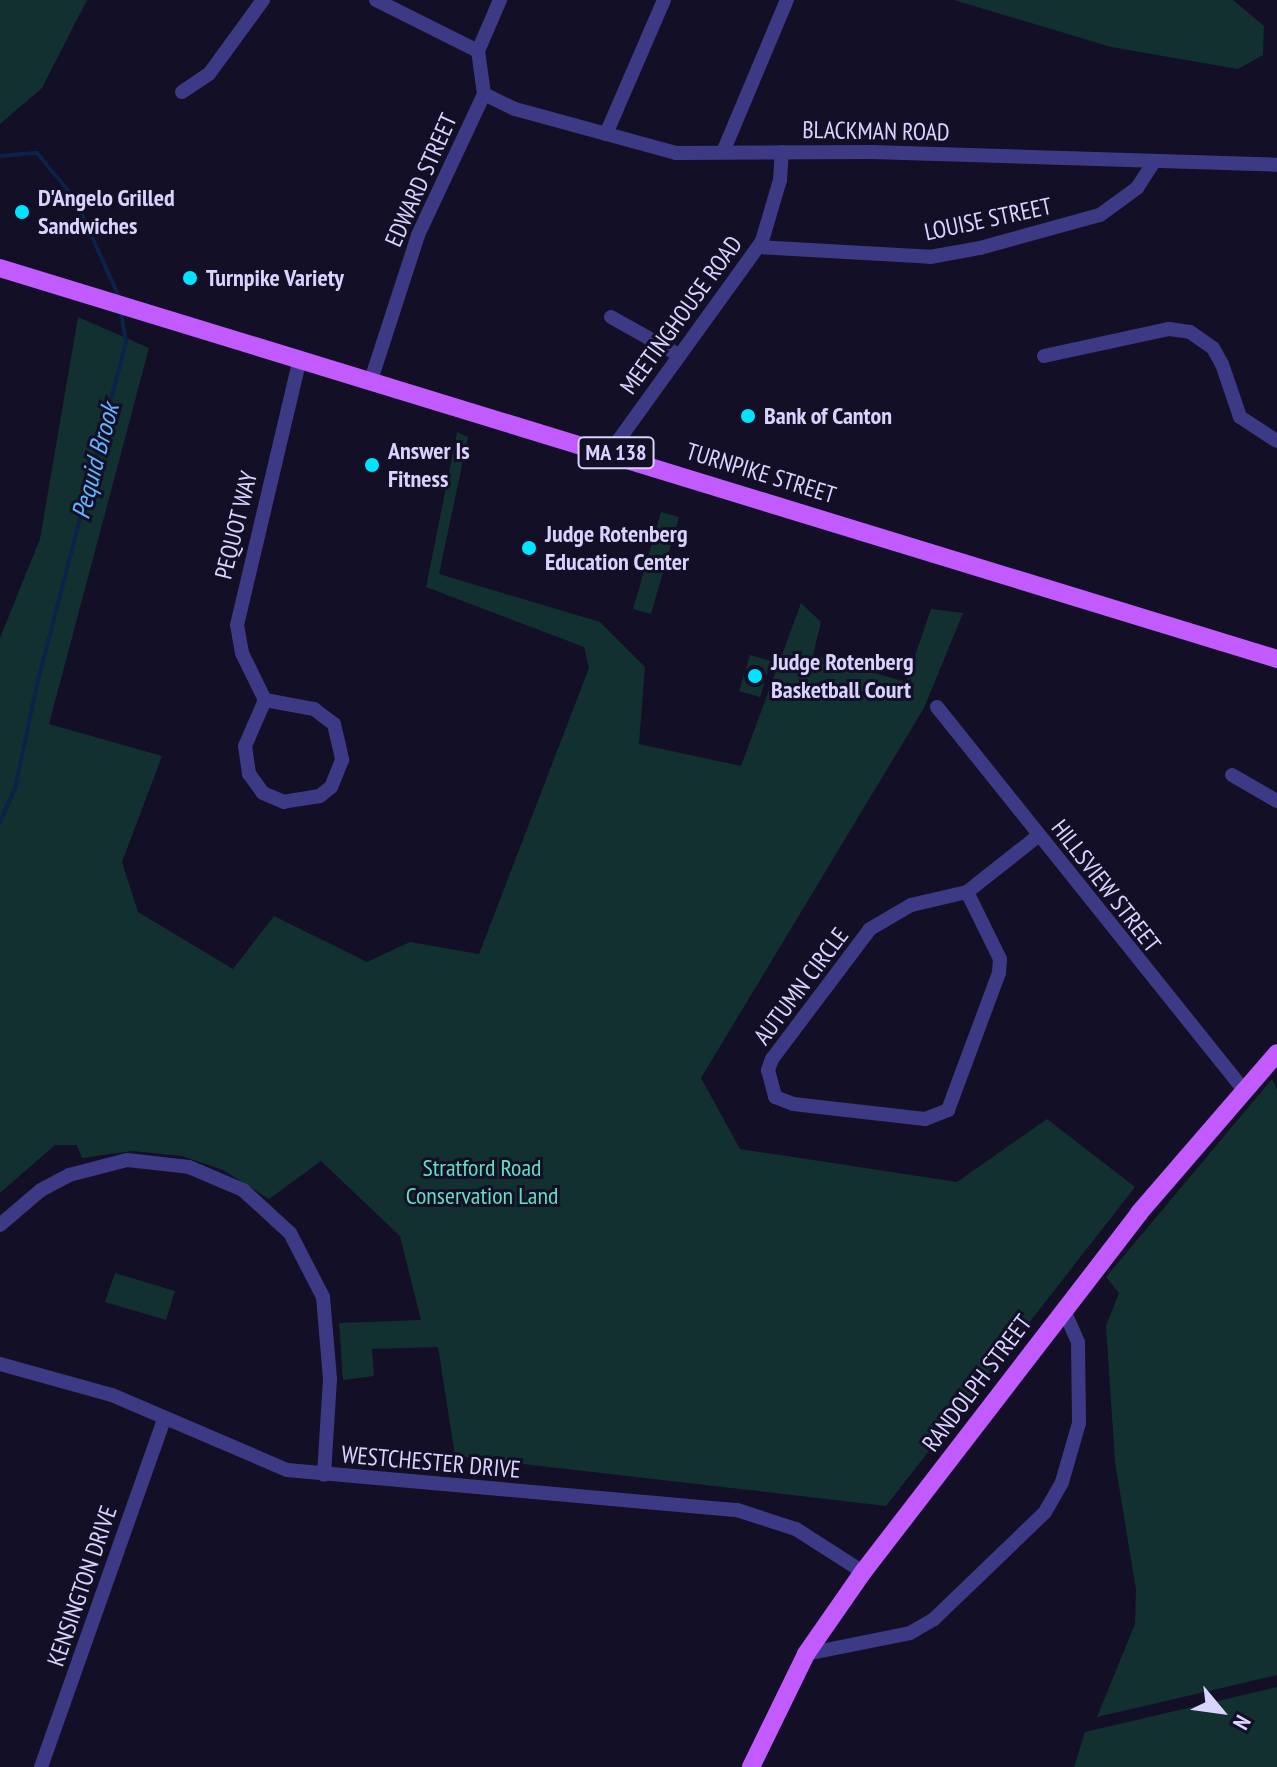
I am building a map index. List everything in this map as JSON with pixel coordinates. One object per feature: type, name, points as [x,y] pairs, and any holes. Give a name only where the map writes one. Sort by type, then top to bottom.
[{"type":"main road","name":"TURNPIKE STREET","points":[[0,268],[610,452],[1277,659]]},
{"type":"main road","name":"RANDOLPH STREET","points":[[751,1767],[806,1654],[863,1572],[1063,1309],[1243,1089],[1277,1053]]},
{"type":"street","points":[[182,92],[209,74],[263,0]]},
{"type":"street","points":[[376,0],[478,51],[500,0]]},
{"type":"street","points":[[606,134],[664,0]]},
{"type":"street","points":[[723,152],[787,0]]},
{"type":"street","name":"EDWARD STREET","points":[[371,380],[418,235],[484,94],[478,51]]},
{"type":"street","name":"BLACKMAN ROAD","points":[[484,94],[515,109],[676,153],[782,152],[1277,165]]},
{"type":"street","name":"MEETINGHOUSE ROAD","points":[[610,452],[759,247],[780,180],[782,152]]},
{"type":"street","name":"LOUISE STREET","points":[[759,247],[917,257],[980,248],[1100,215],[1137,188],[1154,162]]},
{"type":"street","points":[[611,317],[679,355]]},
{"type":"street","points":[[1044,356],[1169,329],[1190,332],[1213,348],[1222,364],[1240,417],[1277,441]]},
{"type":"street","name":"PEQUOT WAY","points":[[265,700],[242,653],[237,614],[300,358]]},
{"type":"street","points":[[265,700],[314,709],[334,724],[342,760],[331,787],[320,796],[284,802],[254,783],[245,761],[245,746],[265,700]]},
{"type":"street","name":"HILLSVIEW STREET","points":[[937,707],[1243,1089]]},
{"type":"street","points":[[1232,775],[1277,801]]},
{"type":"street","name":"AUTUMN CIRCLE","points":[[967,892],[1000,959],[999,973],[948,1110],[925,1119],[785,1103],[775,1097],[769,1084],[772,1059],[870,929],[911,905],[967,892],[1038,836]]},
{"type":"street","points":[[0,1225],[41,1190],[69,1175],[127,1160],[189,1167],[243,1190],[290,1233],[323,1297],[330,1379],[324,1475]]},
{"type":"street","points":[[806,1654],[922,1626],[1002,1558],[1045,1512],[1062,1482],[1079,1423],[1078,1342],[1063,1309]]},
{"type":"street","name":"WESTCHESTER DRIVE","points":[[0,1364],[73,1381],[260,1461],[324,1475],[737,1510],[796,1529],[863,1572]]},
{"type":"street","name":"KENSINGTON DRIVE","points":[[41,1767],[164,1419]]},
{"type":"green space","points":[[0,0],[87,0],[42,88],[0,124]]},
{"type":"green space","points":[[954,0],[1233,0],[1264,26],[1263,55],[1238,69],[1111,47]]},
{"type":"green space","name":"Stratford Road Conservation Land","points":[[78,317],[149,348],[49,724],[162,756],[122,862],[138,912],[233,969],[274,916],[367,962],[410,942],[479,954],[589,668],[584,647],[426,587],[457,432],[468,437],[439,574],[600,622],[645,667],[639,744],[741,766],[801,603],[821,622],[813,655],[906,682],[931,609],[963,613],[924,708],[701,1078],[740,1149],[957,1182],[1047,1119],[1135,1187],[886,1506],[455,1456],[438,1347],[372,1349],[374,1376],[343,1380],[339,1323],[421,1320],[400,1236],[321,1161],[269,1199],[223,1170],[182,1156],[132,1151],[82,1158],[77,1145],[55,1145],[0,1193],[0,638],[40,539]]},
{"type":"green space","points":[[661,512],[679,517],[651,614],[633,609]]},
{"type":"green space","name":"Judge Rotenberg Basketball Court","points":[[750,655],[771,661],[760,697],[739,691]]},
{"type":"green space","points":[[1272,1079],[1277,1089],[1277,1675],[1097,1717],[1135,1624],[1136,1590],[1115,1462],[1106,1326],[1119,1293],[1106,1277]]},
{"type":"green space","points":[[115,1273],[175,1291],[166,1320],[105,1302]]},
{"type":"green space","points":[[1277,1687],[1277,1767],[1074,1767],[1085,1732]]},
{"type":"waterway","name":"Pequid Brook","points":[[0,156],[37,153],[75,199],[119,297]]},
{"type":"waterway","name":"Pequid Brook","points":[[0,822],[15,789],[38,680],[126,343],[121,310]]},
{"type":"place","name":"D'Angelo Grilled Sandwiches","points":[[22,212]]},
{"type":"place","name":"Turnpike Variety","points":[[190,278]]},
{"type":"place","name":"Bank of Canton","points":[[748,416]]},
{"type":"place","name":"Answer Is Fitness","points":[[372,465]]},
{"type":"place","name":"Judge Rotenberg Education Center","points":[[529,548]]},
{"type":"place","name":"Judge Rotenberg Basketball Court","points":[[755,676]]}]
